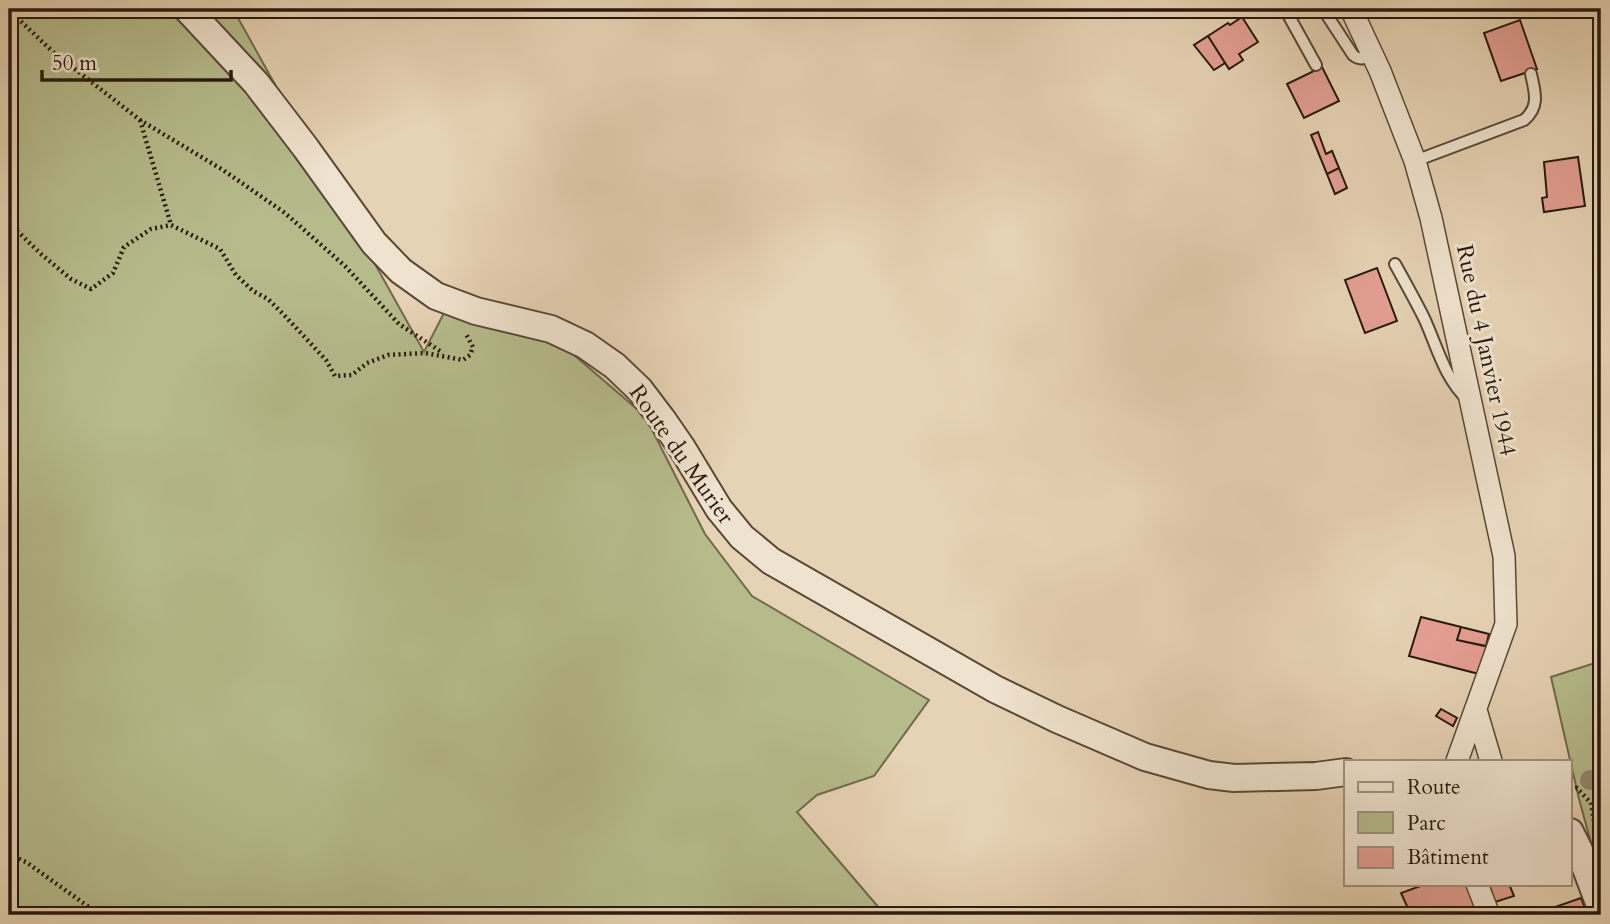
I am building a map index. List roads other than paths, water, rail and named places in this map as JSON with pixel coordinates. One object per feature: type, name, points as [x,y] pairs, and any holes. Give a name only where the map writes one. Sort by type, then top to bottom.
[{"type":"street","name":"Route du Murier","points":[[187,9],[256,83],[374,243],[401,271],[436,296],[475,311],[551,329],[585,345],[615,366],[640,390],[662,419],[719,509],[742,537],[771,561],[995,689],[1145,757],[1209,775],[1234,778],[1316,776],[1344,772]]},
{"type":"street","name":"Rue du 4 Janvier 1944","points":[[1351,9],[1415,161],[1432,218],[1504,556],[1506,624],[1457,760]]},
{"type":"street","points":[[1476,710],[1491,760]]},
{"type":"street","points":[[1572,836],[1601,908]]},
{"type":"street","points":[[1478,886],[1489,915]]},
{"type":"lane","points":[[1205,9],[1216,12],[1239,9]]},
{"type":"lane","points":[[1285,9],[1315,65]]},
{"type":"lane","points":[[1323,9],[1353,55],[1364,59],[1372,54]]},
{"type":"lane","points":[[1415,161],[1524,120],[1532,111],[1536,97],[1531,74]]},
{"type":"lane","points":[[1395,264],[1423,316],[1450,379],[1471,403]]}]
